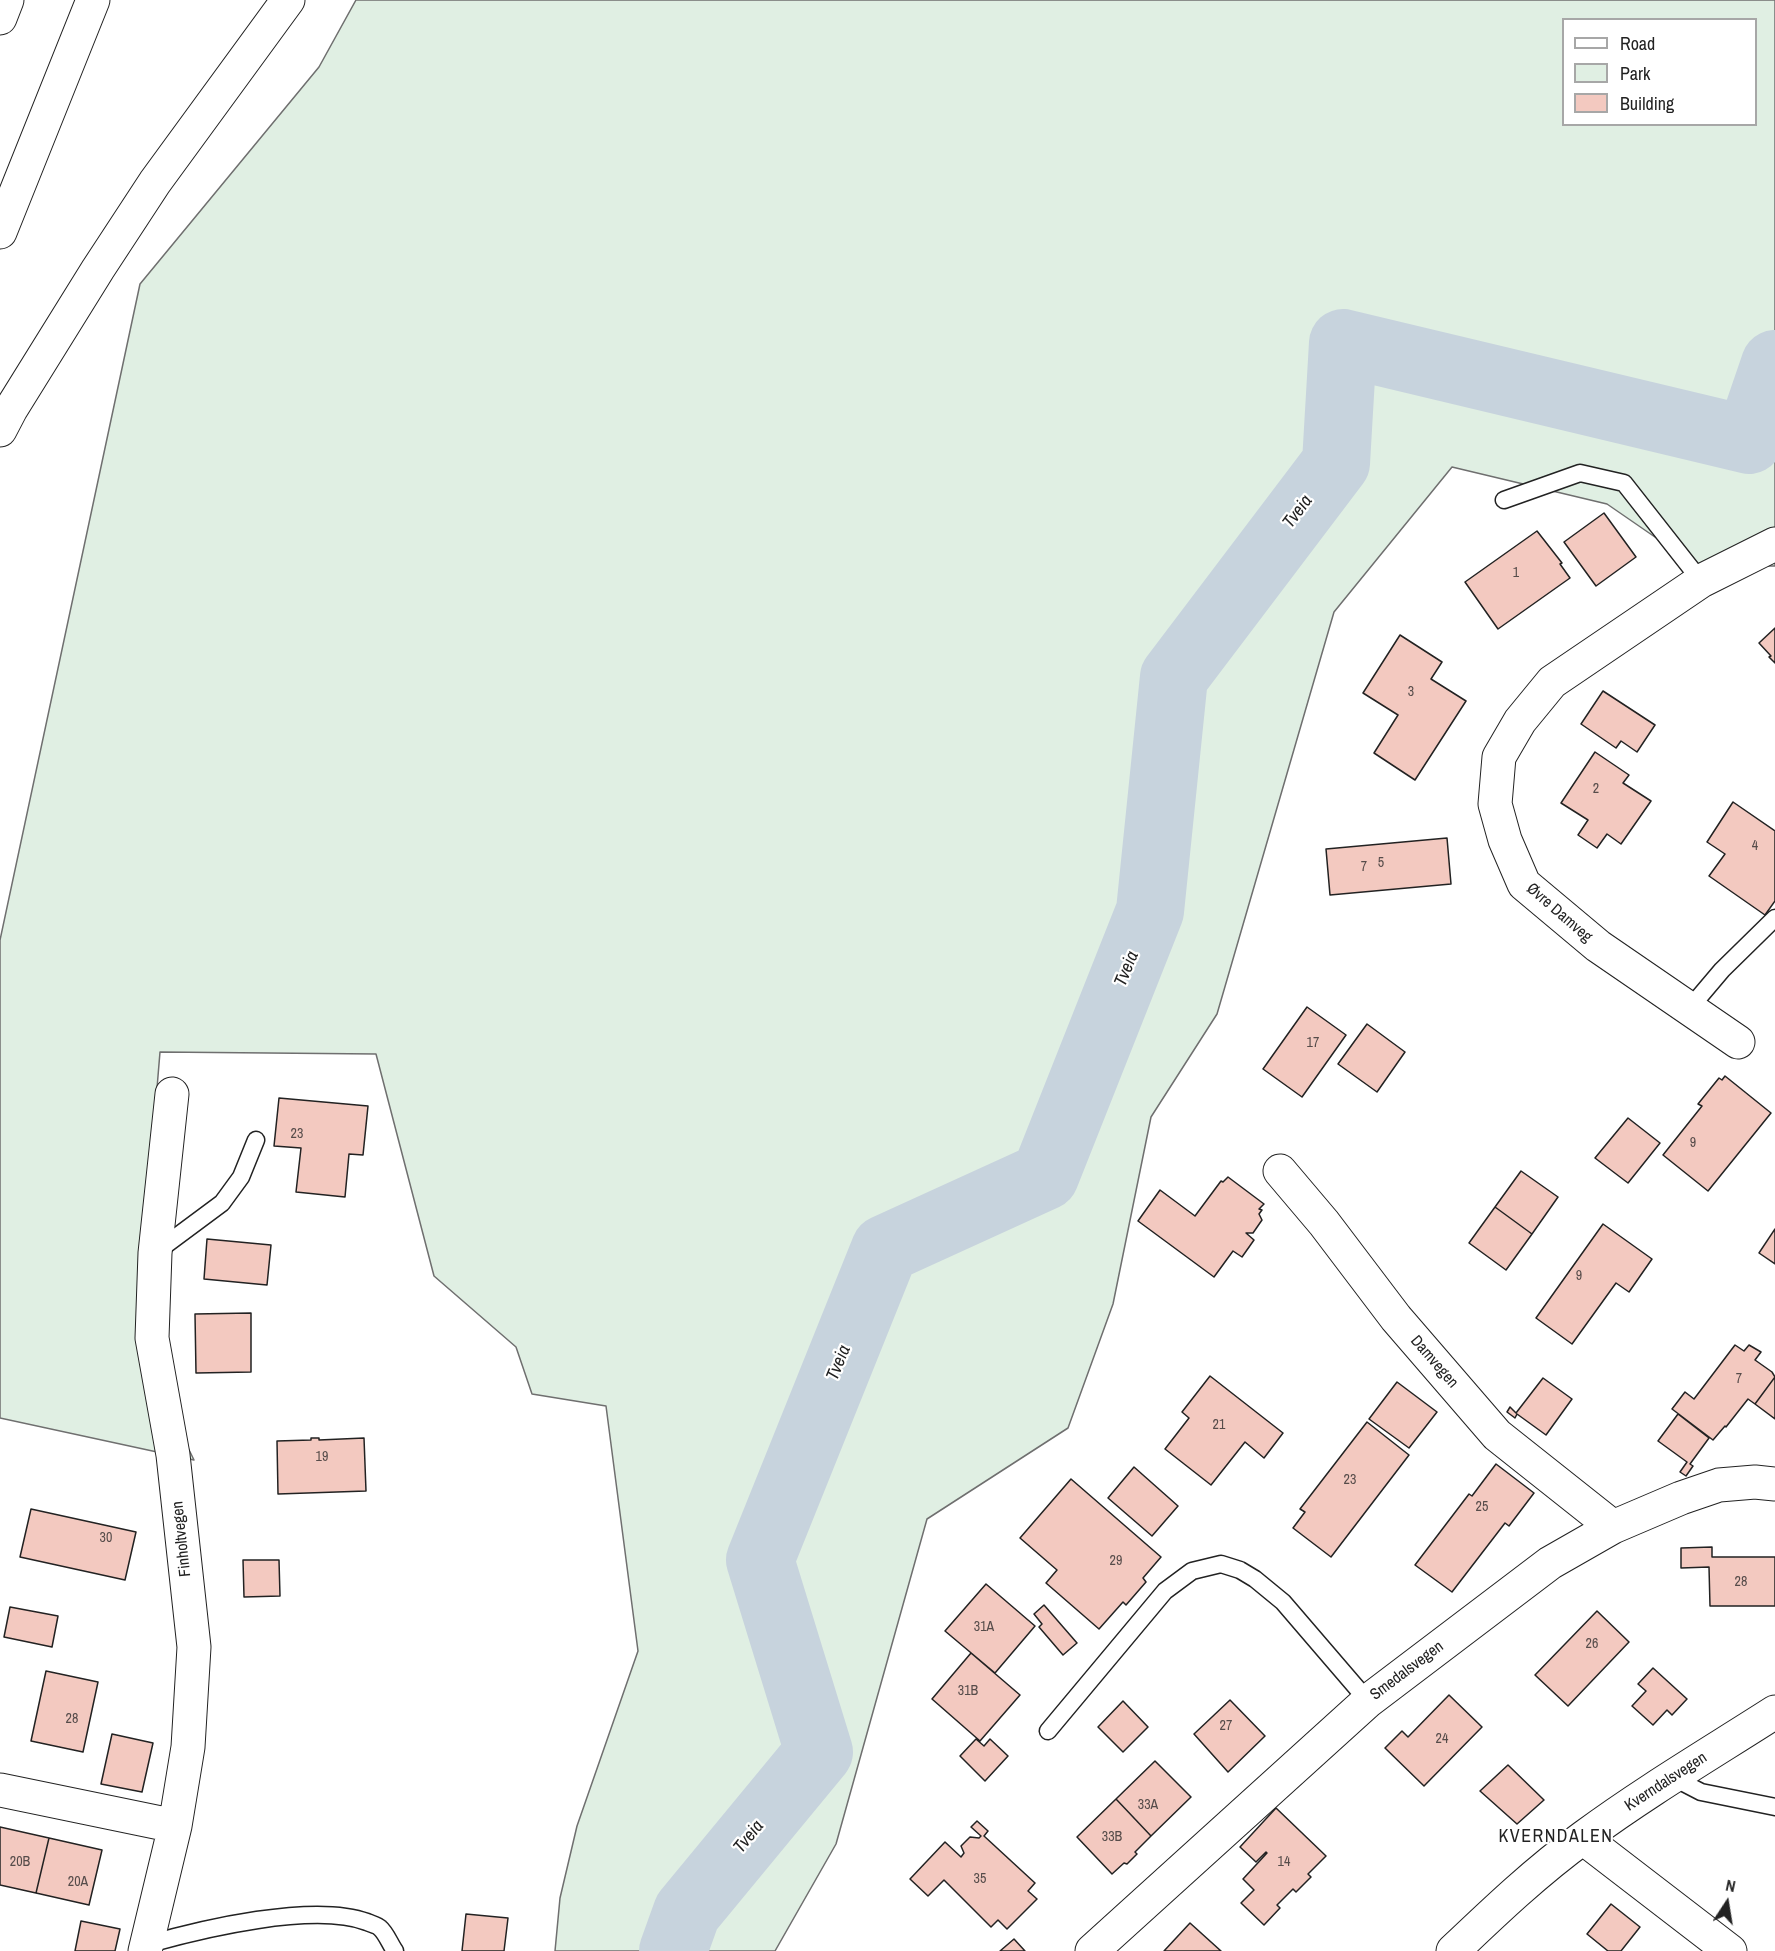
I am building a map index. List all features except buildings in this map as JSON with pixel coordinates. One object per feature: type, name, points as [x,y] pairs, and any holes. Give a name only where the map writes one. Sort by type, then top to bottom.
[{"type":"main road","points":[[0,18],[7,0]]},
{"type":"main road","points":[[0,232],[93,0]]},
{"type":"main road","points":[[0,429],[91,279],[148,192],[288,0]]},
{"type":"main road","name":"Øvre Damveg","points":[[1738,1042],[1598,946],[1524,884],[1504,840],[1495,804],[1499,758],[1520,721],[1552,682],[1701,580],[1775,544]]},
{"type":"main road","name":"Finholtvegen","points":[[146,1948],[176,1826],[188,1747],[194,1647],[173,1455],[152,1338],[156,1253],[172,1094]]},
{"type":"main road","name":"Damvegen","points":[[1280,1171],[1396,1318],[1497,1435],[1612,1527]]},
{"type":"main road","name":"Smedalsvegen","points":[[1092,1951],[1368,1701],[1550,1563],[1612,1527],[1682,1497],[1719,1485],[1755,1482],[1775,1484]]},
{"type":"main road","name":"Kverndalsvegen","points":[[1453,1951],[1549,1864],[1583,1838],[1672,1777],[1775,1712]]},
{"type":"main road","points":[[0,1790],[176,1826]]},
{"type":"main road","points":[[1583,1838],[1730,1951]]},
{"type":"lane","points":[[1504,500],[1580,473],[1624,483],[1701,580]]},
{"type":"lane","points":[[1689,1009],[1722,970],[1775,918]]},
{"type":"lane","points":[[156,1253],[222,1203],[241,1177],[256,1140]]},
{"type":"lane","points":[[1048,1731],[1164,1591],[1192,1571],[1221,1564],[1240,1570],[1255,1579],[1283,1602],[1368,1701]]},
{"type":"lane","points":[[1672,1777],[1701,1792],[1775,1807]]},
{"type":"lane","name":"Finholtvegen","points":[[146,1948],[190,1932],[310,1915],[357,1918],[380,1927],[394,1951]]},
{"type":"green space","points":[[356,0],[1775,0],[1775,566],[1697,566],[1607,504],[1452,467],[1334,612],[1217,1014],[1151,1117],[1113,1304],[1068,1428],[927,1519],[836,1844],[775,1951],[555,1951],[560,1898],[577,1826],[638,1651],[606,1406],[532,1394],[516,1347],[434,1276],[376,1054],[160,1052],[136,1341],[194,1460],[0,1418],[0,940],[140,284],[319,67]]},
{"type":"waterway","name":"Tveia","points":[[673,1951],[687,1912],[819,1752],[760,1560],[885,1249],[1045,1176],[1150,911],[1174,677],[1336,463],[1343,343],[1749,440],[1775,364]]},
{"type":"district","name":"KVERNDALEN","points":[[1556,1837]]}]
